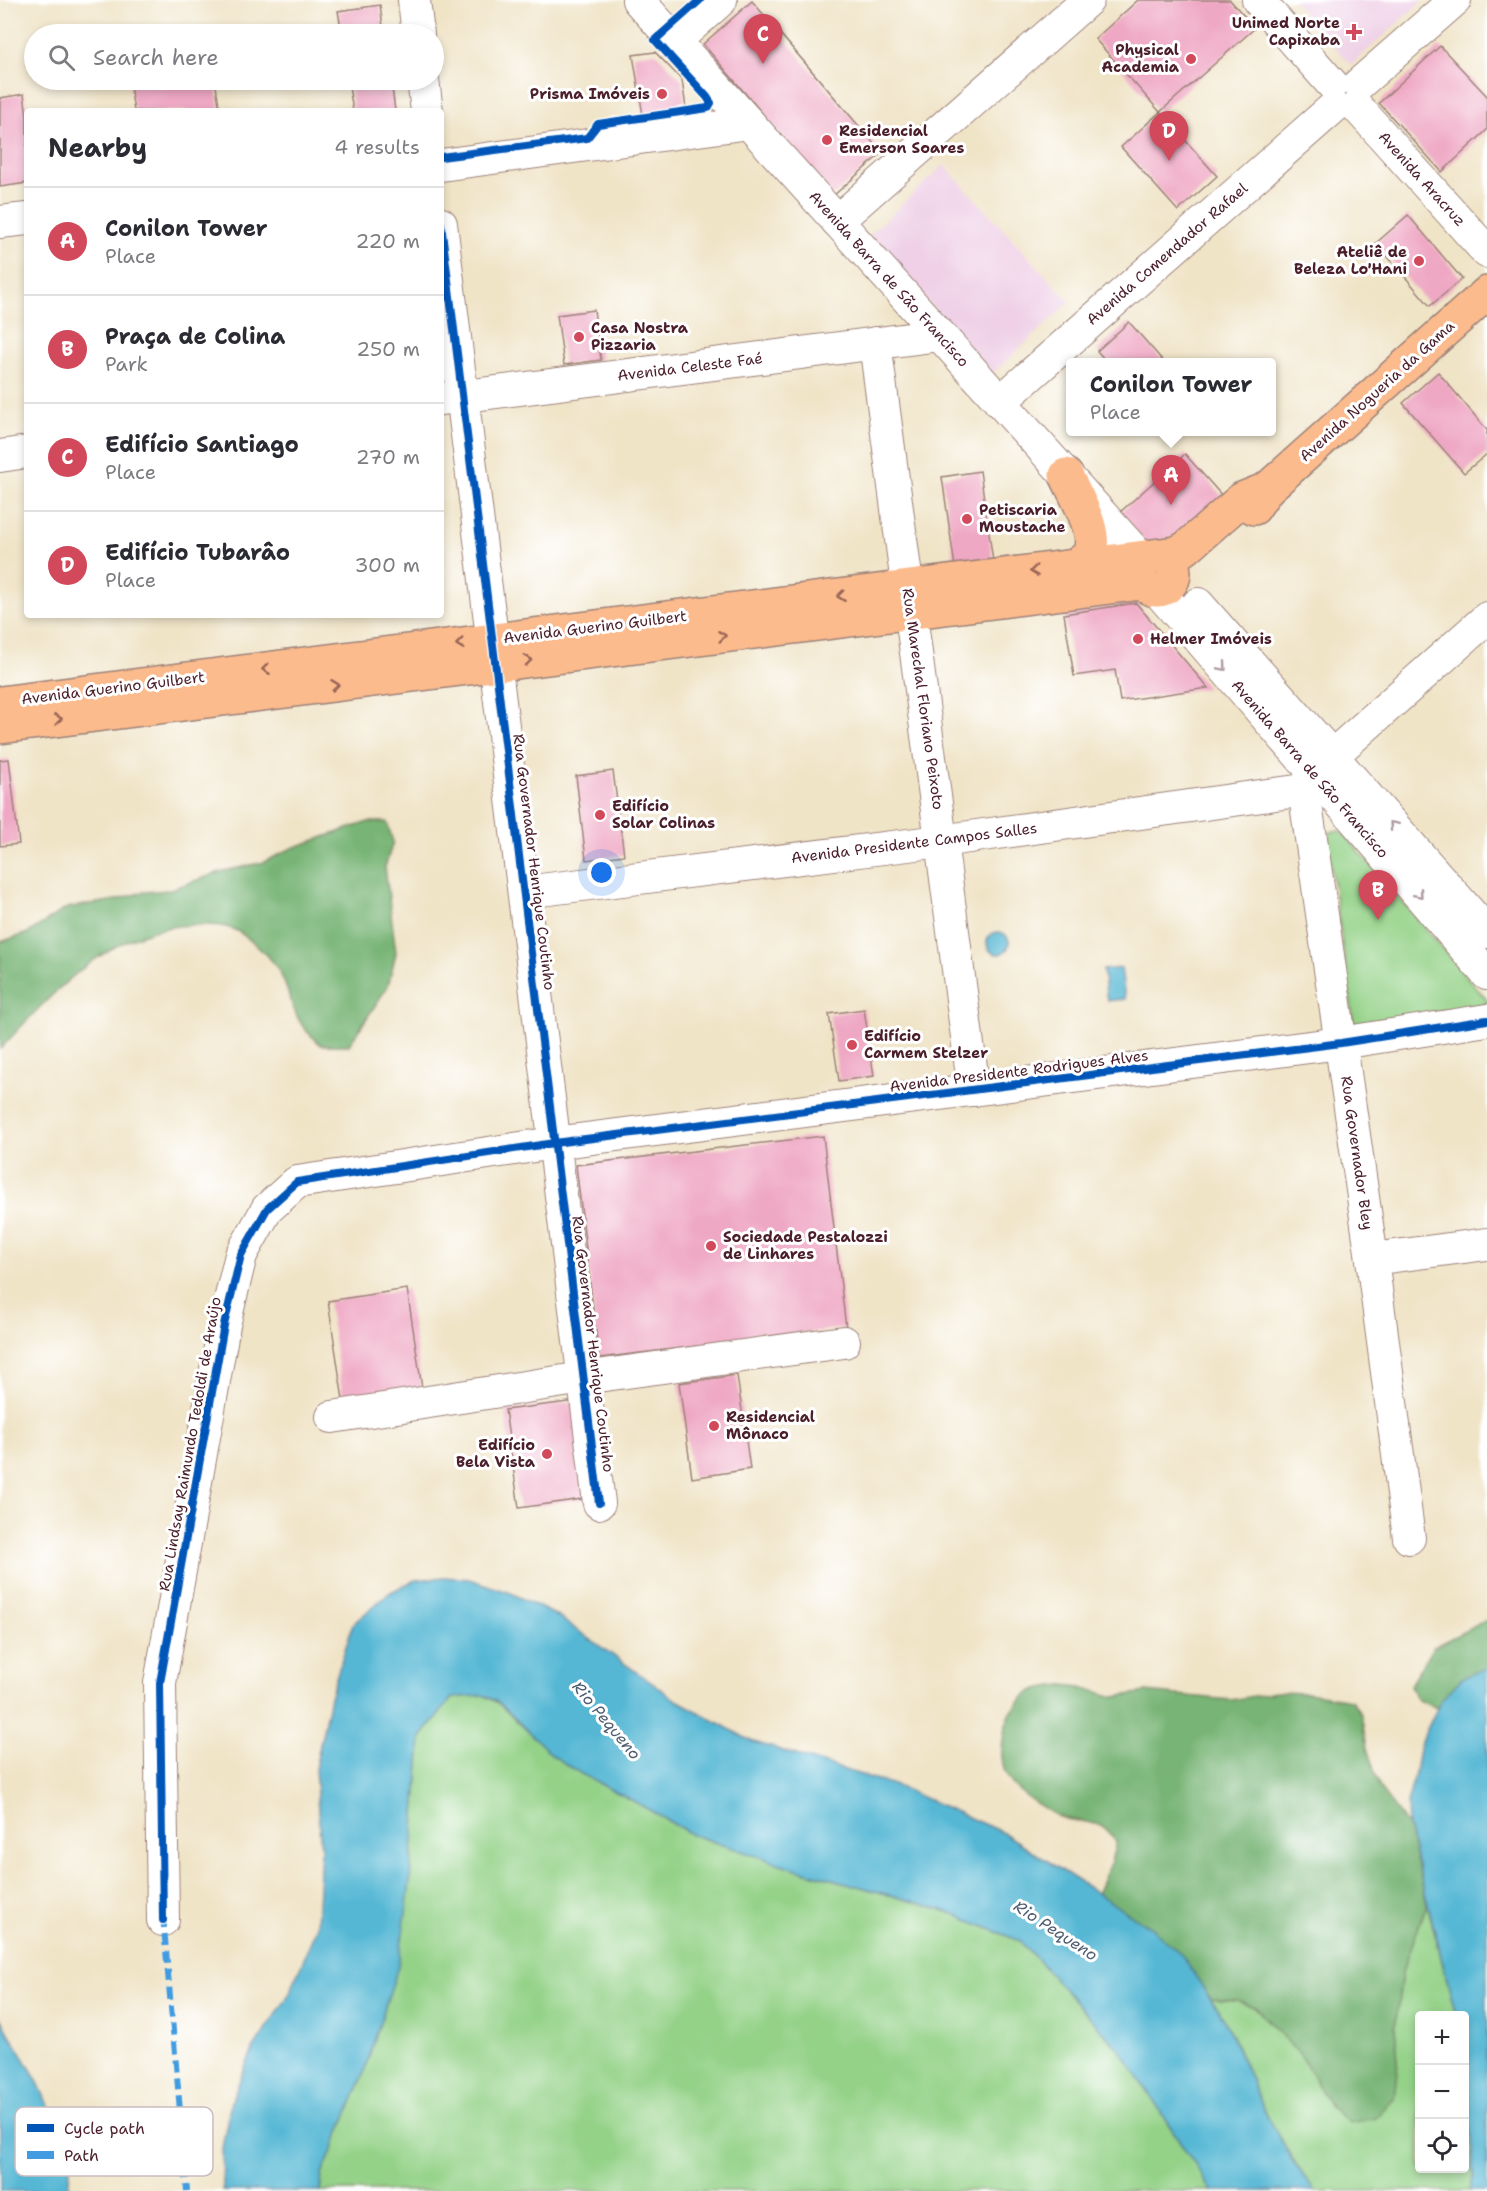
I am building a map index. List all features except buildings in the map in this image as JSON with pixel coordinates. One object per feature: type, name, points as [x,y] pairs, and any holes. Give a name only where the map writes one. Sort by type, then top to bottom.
[{"type":"main road","name":"Avenida Nogueria da Gama","points":[[1154,573],[1242,499],[1267,489],[1487,293]]},
{"type":"main road","points":[[1066,475],[1089,526],[1092,543],[1087,557],[1075,566]]},
{"type":"main road","name":"Avenida Guerino Guilbert","points":[[909,600],[1075,566],[1154,573]]},
{"type":"main road","name":"Avenida Guerino Guilbert","points":[[0,703],[494,652],[909,600],[1154,573]]},
{"type":"main road","name":"Avenida Guerino Guilbert","points":[[0,727],[494,652]]},
{"type":"street","points":[[414,0],[417,24]]},
{"type":"street","name":"Avenida Barra de São Francisco","points":[[638,0],[1154,573],[1316,773],[1483,951]]},
{"type":"street","points":[[675,41],[722,0]]},
{"type":"street","points":[[837,221],[1088,0]]},
{"type":"street","name":"Avenida Aracruz","points":[[1258,0],[1487,252]]},
{"type":"street","name":"Avenida Comendador Rafael","points":[[1000,402],[1455,0]]},
{"type":"street","points":[[424,90],[427,108]]},
{"type":"street","points":[[444,149],[743,116]]},
{"type":"street","points":[[444,165],[743,116]]},
{"type":"street","points":[[0,206],[24,202]]},
{"type":"street","points":[[0,222],[24,219]]},
{"type":"street","name":"Rua Governador Henrique Coutinho","points":[[444,271],[452,398],[494,652],[599,1503]]},
{"type":"street","name":"Avenida Celeste Faé","points":[[452,398],[940,335]]},
{"type":"street","name":"Rua Marechal Floriano Peixoto","points":[[875,343],[974,1090]]},
{"type":"street","points":[[0,456],[24,452]]},
{"type":"street","points":[[1316,773],[1487,618]]},
{"type":"street","name":"Avenida Presidente Campos Salles","points":[[524,892],[941,841],[1316,773]]},
{"type":"street","name":"Rua Governador Bley","points":[[1316,773],[1341,1043],[1409,1538]]},
{"type":"street","name":"Avenida Presidente Rodrigues Alves","points":[[555,1143],[1341,1043],[1487,1020]]},
{"type":"street","name":"Rua Lindsay Raimundo Tedoldi de Araújo","points":[[163,1920],[160,1683],[224,1325],[241,1255],[267,1209],[297,1182],[555,1143]]},
{"type":"street","points":[[1372,1259],[1487,1244]]},
{"type":"street","points":[[332,1417],[584,1378],[844,1342]]},
{"type":"shaded area","name":"Unimed Norte Capixaba","points":[[1293,0],[1423,0],[1351,65]]},
{"type":"shaded area","points":[[944,165],[1070,302],[993,373],[868,236]]},
{"type":"green space","points":[[368,822],[387,822],[393,842],[385,867],[396,953],[388,986],[349,1045],[321,1045],[304,1028],[276,967],[249,939],[225,927],[194,925],[164,928],[136,937],[110,950],[85,966],[63,985],[0,1049],[0,942],[28,933],[67,908],[116,900],[143,892],[169,890],[220,872],[264,862],[292,848]]},
{"type":"green space","points":[[1340,831],[1345,835],[1487,1000],[1487,1005],[1354,1024],[1327,840],[1329,833]]},
{"type":"green space","points":[[1487,1620],[1487,1668],[1462,1678],[1437,1708],[1416,1699],[1410,1685],[1433,1647]]},
{"type":"green space","points":[[1063,1685],[1081,1687],[1114,1697],[1146,1692],[1231,1700],[1276,1692],[1308,1693],[1351,1700],[1361,1714],[1367,1748],[1380,1789],[1408,1826],[1427,1904],[1402,1972],[1395,2028],[1398,2063],[1394,2098],[1375,2118],[1350,2123],[1330,2106],[1302,2057],[1255,2007],[1236,2001],[1211,1999],[1153,1929],[1097,1894],[1111,1862],[1116,1842],[1104,1828],[1056,1816],[1013,1785],[1002,1760],[1004,1734],[1010,1714],[1024,1697],[1034,1690]]},
{"type":"green space","points":[[483,1695],[498,1703],[514,1719],[583,1775],[693,1835],[793,1868],[940,1909],[1020,1941],[1121,2051],[1212,2191],[320,2191],[322,2175],[363,2076],[409,1892],[421,1737],[452,1698]]},
{"type":"green space","points":[[1427,1904],[1455,2011],[1415,2011],[1415,2173],[1469,2173],[1469,2120],[1474,2175],[1470,2191],[1315,2191],[1273,2127],[1228,2027],[1211,1999],[1236,2001],[1255,2007],[1302,2057],[1330,2106],[1350,2123],[1398,2063],[1395,2028],[1402,1972]]},
{"type":"water","points":[[998,932],[1006,935],[1009,943],[1006,951],[998,954],[990,951],[987,943],[990,935]]},
{"type":"water","points":[[1121,968],[1125,999],[1107,1001],[1103,970]]},
{"type":"water","name":"Rio Pequeno","points":[[444,1577],[469,1579],[511,1593],[557,1616],[675,1699],[751,1741],[897,1786],[1004,1833],[1153,1929],[1181,1954],[1224,2019],[1267,2116],[1292,2160],[1315,2191],[1212,2191],[1121,2051],[1020,1941],[940,1909],[793,1868],[693,1835],[583,1775],[553,1756],[498,1702],[483,1695],[452,1698],[421,1737],[409,1892],[398,1967],[363,2076],[322,2175],[320,2191],[223,2191],[222,2148],[231,2101],[253,2049],[289,1995],[317,1926],[321,1851],[315,1769],[330,1697],[353,1624],[389,1593],[415,1580]]},
{"type":"water","points":[[1487,1668],[1487,2191],[1470,2191],[1474,2175],[1469,2120],[1469,2011],[1455,2011],[1408,1826],[1407,1803],[1420,1744],[1441,1700],[1462,1678]]},
{"type":"water","points":[[0,2018],[36,2078],[49,2107],[15,2107],[15,2176],[69,2176],[68,2191],[0,2191]]},
{"type":"marked path","points":[[163,1916],[180,2107]]},
{"type":"marked path","points":[[186,2176],[187,2191]]},
{"type":"cycle path","points":[[444,157],[587,138],[598,124],[708,108],[711,103],[707,97],[655,40],[700,0]]},
{"type":"cycle path","points":[[444,248],[599,1503]]},
{"type":"cycle path","points":[[163,1920],[160,1683],[224,1325],[241,1255],[267,1209],[297,1182],[554,1143],[1341,1043],[1487,1020]]},
{"type":"place","name":"Unimed Norte Capixaba","points":[[1354,32]]},
{"type":"place","name":"Physical Academia","points":[[1191,59]]},
{"type":"place","name":"Edifício Santiago","points":[[763,64]]},
{"type":"place","name":"Prisma Imóveis","points":[[662,94]]},
{"type":"place","name":"Residencial Emerson Soares","points":[[827,140]]},
{"type":"place","name":"Edifício Tubarâo","points":[[1169,161]]},
{"type":"place","name":"Ateliê de Beleza Lo'Hani","points":[[1419,261]]},
{"type":"place","name":"Casa Nostra Pizzaria","points":[[579,337]]},
{"type":"place","name":"Conilon Tower","points":[[1171,505]]},
{"type":"place","name":"Petiscaria Moustache","points":[[967,519]]},
{"type":"place","name":"Helmer Imóveis","points":[[1138,639]]},
{"type":"place","name":"Edifício Solar Colinas","points":[[600,815]]},
{"type":"place","name":"Praça de Colina","points":[[1378,920]]},
{"type":"place","name":"Edifício Carmem Stelzer","points":[[852,1045]]},
{"type":"place","name":"Sociedade Pestalozzi de Linhares","points":[[711,1246]]},
{"type":"place","name":"Residencial Mônaco","points":[[714,1426]]},
{"type":"place","name":"Edifício Bela Vista","points":[[547,1454]]}]
